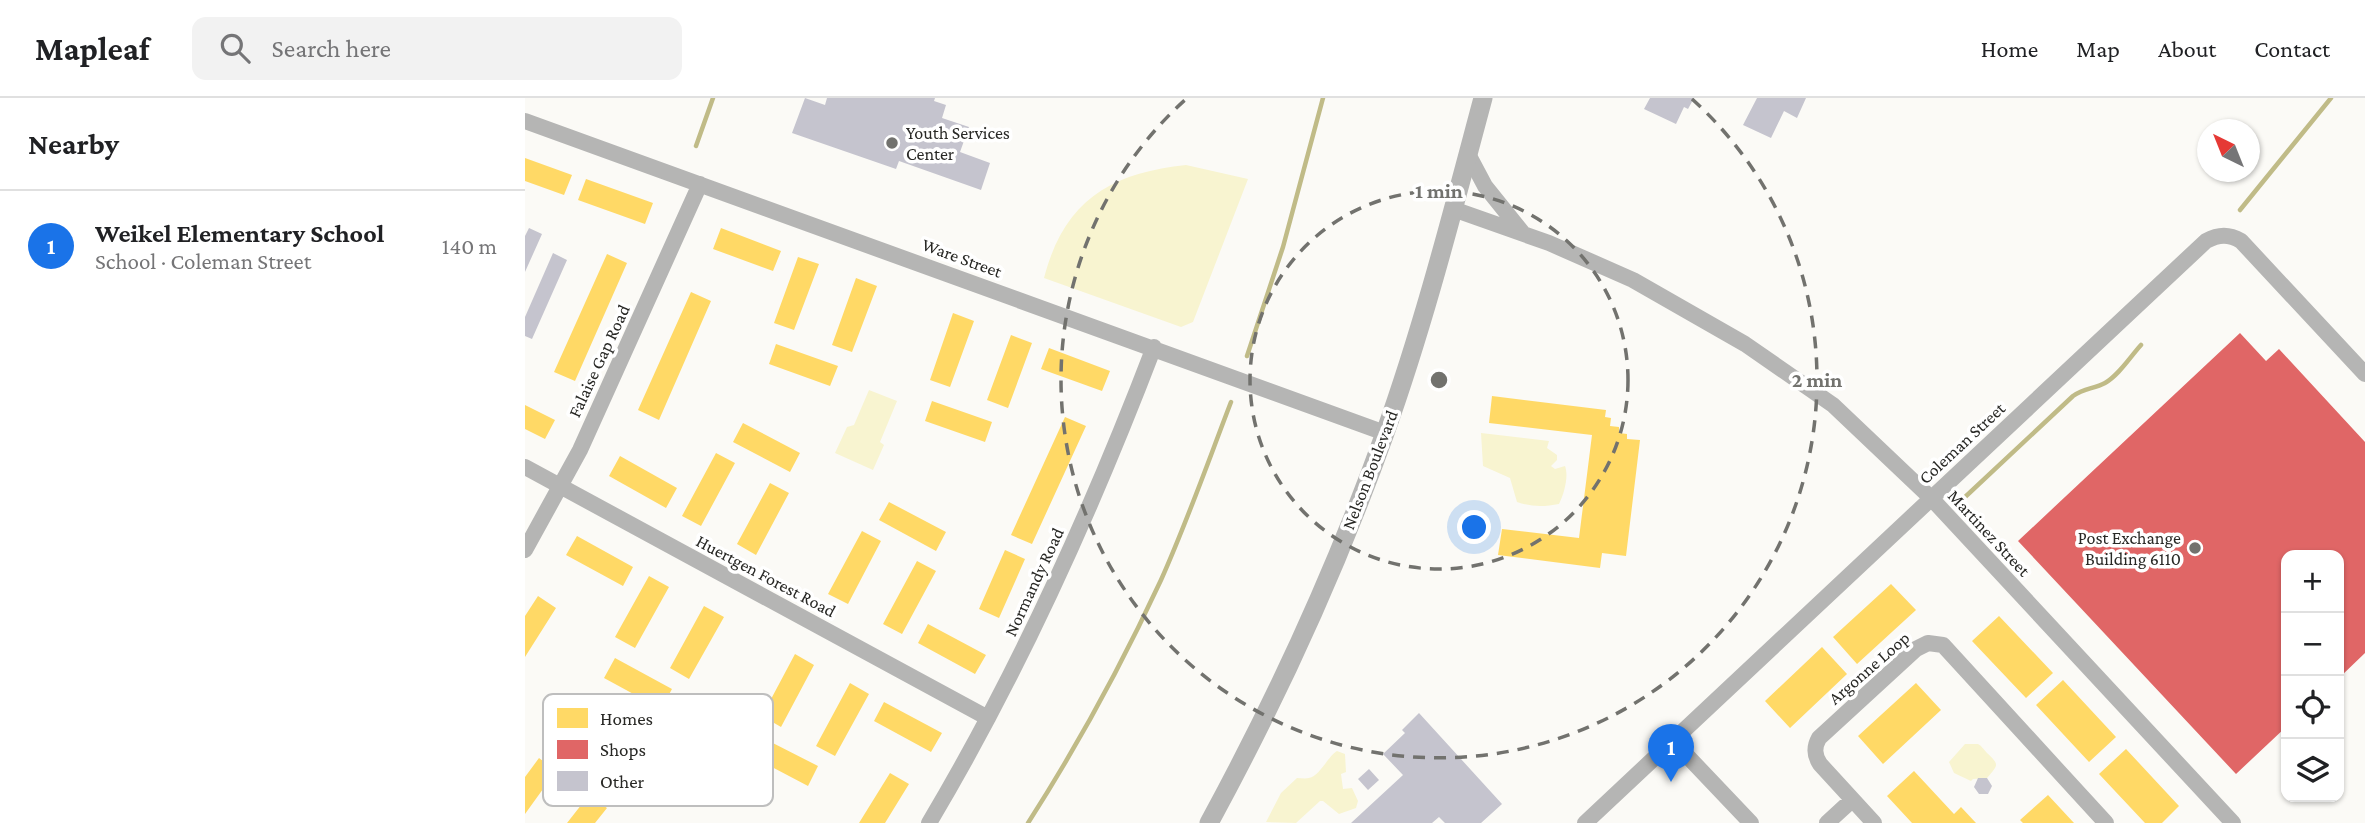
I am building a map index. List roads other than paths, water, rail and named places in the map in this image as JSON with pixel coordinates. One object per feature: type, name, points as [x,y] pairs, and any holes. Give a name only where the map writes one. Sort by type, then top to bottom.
[{"type":"street","name":"Nelson Boulevard","points":[[1209,823],[1282,681],[1342,544],[1385,433],[1422,320],[1483,98]]},
{"type":"street","name":"Ware Street","points":[[525,121],[1385,433]]},
{"type":"street","points":[[1468,154],[1485,186],[1524,233]]},
{"type":"street","name":"Falaise Gap Road","points":[[525,550],[561,486],[604,398],[700,184]]},
{"type":"street","name":"Martinez Street","points":[[1453,209],[1524,233],[1633,280],[1745,344],[1833,405],[1931,498],[2233,823]]},
{"type":"street","name":"Coleman Street","points":[[1585,823],[2206,241],[2218,235],[2234,237],[2241,241],[2365,374]]},
{"type":"street","name":"Normandy Road","points":[[929,823],[1031,636],[1094,499],[1154,347]]},
{"type":"street","name":"Huertgen Forest Road","points":[[525,467],[988,718]]},
{"type":"street","name":"Argonne Loop","points":[[1874,823],[1817,760],[1815,749],[1819,738],[1916,649],[1929,643],[1943,645],[2106,823]]},
{"type":"street","points":[[1673,741],[1751,823]]},
{"type":"street","points":[[1827,823],[1853,800]]},
{"type":"waterway","points":[[696,146],[713,98]]},
{"type":"waterway","points":[[1247,356],[1283,247],[1323,98]]},
{"type":"waterway","points":[[2240,210],[2331,98]]},
{"type":"waterway","points":[[1964,498],[2073,396],[2105,383],[2141,345]]},
{"type":"waterway","points":[[1028,823],[1082,734],[1161,580],[1231,402]]},
{"type":"place","name":"Youth Services Center","points":[[892,143]]},
{"type":"place","name":"Post Exchange Building 6110","points":[[2195,548]]},
{"type":"place","name":"Weikel Elementary School","points":[[1671,782]]}]
